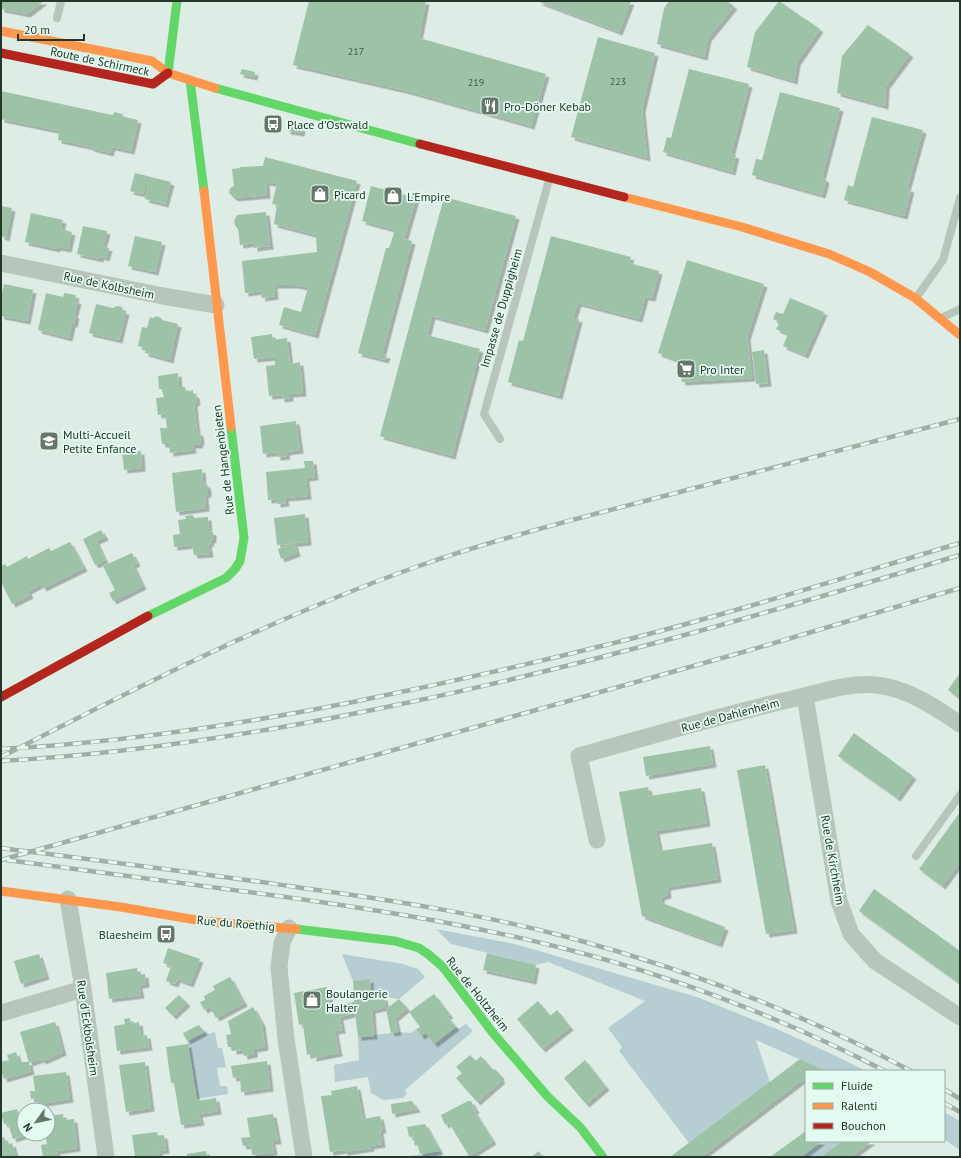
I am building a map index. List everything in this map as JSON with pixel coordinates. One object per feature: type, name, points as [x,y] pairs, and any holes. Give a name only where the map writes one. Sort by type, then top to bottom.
[{"type":"street","points":[[168,74],[177,1]]},
{"type":"street","points":[[1,31],[152,61],[168,74],[550,179],[742,227],[829,254],[870,272],[915,298],[960,335]]},
{"type":"street","name":"Route de Schirmeck","points":[[1,53],[153,84],[168,74]]},
{"type":"street","name":"Rue de Hangenbieten","points":[[1,696],[130,625],[226,578],[235,571],[240,563],[244,538],[190,80]]},
{"type":"street","name":"Rue de Kolbsheim","points":[[1,263],[163,296],[216,305]]},
{"type":"street","name":"Rue de Dahlenheim","points":[[597,840],[579,756],[771,704],[859,685],[875,685],[908,694],[921,700],[960,724]]},
{"type":"street","name":"Rue de Kirchheim","points":[[805,696],[839,901],[851,934],[875,961],[960,1017]]},
{"type":"street","name":"Rue du Roethig","points":[[1,890],[68,899],[202,921],[289,928],[282,943],[279,967],[286,1039],[304,1157]]},
{"type":"street","name":"Rue d'Eckbolsheim","points":[[68,899],[83,989],[106,1157]]},
{"type":"street","name":"Rue de Holtzheim","points":[[289,928],[395,941],[419,948],[428,954],[443,967],[489,1028],[548,1097],[580,1127],[603,1157]]},
{"type":"street","points":[[1,1013],[83,989]]},
{"type":"lane","points":[[57,18],[61,1]]},
{"type":"lane","name":"Impasse de Duppigheim","points":[[500,439],[484,414],[550,179]]},
{"type":"lane","points":[[915,298],[943,260],[960,198]]},
{"type":"lane","points":[[941,318],[960,309]]},
{"type":"lane","points":[[916,856],[960,795]]},
{"type":"shaded area","points":[[436,929],[515,944],[697,997],[779,1030],[864,1070],[824,1070],[756,1040],[770,1082],[689,1143],[619,1051],[622,1047],[608,1028],[645,1001],[548,962],[536,965],[451,944]]},
{"type":"shaded area","points":[[342,954],[403,964],[418,969],[425,977],[399,999],[384,997],[371,998],[370,980],[353,981]]},
{"type":"shaded area","points":[[466,1024],[473,1031],[405,1090],[407,1093],[403,1098],[383,1100],[371,1093],[368,1077],[335,1082],[334,1065],[359,1060],[358,1037],[398,1032],[411,1033],[416,1029],[421,1036],[426,1033],[434,1043],[456,1027],[458,1029]]},
{"type":"shaded area","points":[[207,1031],[208,1034],[215,1032],[218,1048],[222,1048],[226,1067],[217,1068],[220,1086],[227,1086],[228,1094],[197,1099],[187,1041]]},
{"type":"shaded area","points":[[945,1113],[960,1121],[960,1150],[945,1140]]},
{"type":"shaded area","points":[[821,1142],[841,1142],[821,1157],[801,1157]]},
{"type":"shaded area","points":[[440,1151],[443,1157],[404,1157]]},
{"type":"building","points":[[1,1],[44,1],[27,14],[1,9]]},
{"type":"building","points":[[309,1],[426,1],[419,38],[546,74],[531,126],[407,91],[293,65]]},
{"type":"building","points":[[537,1],[631,1],[619,32]]},
{"type":"building","points":[[669,1],[727,1],[734,6],[708,38],[704,57],[657,44],[664,8]]},
{"type":"building","points":[[779,1],[820,29],[797,62],[794,81],[747,67],[755,32]]},
{"type":"building","points":[[868,25],[910,54],[886,86],[885,106],[837,93],[842,56]]},
{"type":"building","points":[[598,37],[655,53],[642,109],[647,158],[571,137]]},
{"type":"building","points":[[242,69],[255,72],[254,77],[240,74]]},
{"type":"building","points":[[689,69],[749,84],[731,154],[736,155],[732,172],[663,152],[667,137],[671,138]]},
{"type":"building","points":[[1,91],[112,115],[115,112],[122,114],[124,117],[138,120],[131,151],[112,147],[110,153],[90,148],[91,147],[58,140],[59,131],[1,119]]},
{"type":"building","points":[[780,92],[840,108],[822,177],[826,180],[822,195],[752,175],[756,159],[762,160]]},
{"type":"building","points":[[872,117],[923,130],[907,188],[911,189],[904,216],[844,200],[848,185],[853,187]]},
{"type":"building","points":[[289,125],[302,128],[301,133],[287,131]]},
{"type":"building","points":[[265,157],[357,181],[315,335],[279,325],[284,307],[301,312],[308,288],[295,285],[274,285],[275,296],[262,298],[261,291],[245,293],[242,261],[317,252],[316,235],[274,224],[277,205],[272,204],[277,184],[266,182],[267,195],[235,198],[229,193],[230,188],[234,186],[232,169],[240,167],[263,166]]},
{"type":"building","points":[[135,173],[171,182],[165,204],[145,199],[148,187],[145,187],[143,194],[130,191]]},
{"type":"building","points":[[371,186],[416,198],[404,239],[412,241],[382,354],[387,355],[385,360],[358,353],[386,248],[389,248],[395,230],[362,221]]},
{"type":"building","points":[[444,197],[516,216],[485,330],[432,316],[427,335],[480,349],[452,456],[380,436]]},
{"type":"building","points":[[1,206],[12,208],[6,238],[1,236]]},
{"type":"building","points":[[266,212],[270,246],[254,248],[254,243],[240,245],[238,229],[234,221],[237,215]]},
{"type":"building","points":[[31,213],[63,220],[61,229],[72,232],[68,249],[57,247],[57,249],[25,242]]},
{"type":"building","points":[[83,226],[107,231],[103,246],[109,248],[106,258],[101,256],[100,259],[77,254]]},
{"type":"building","points":[[135,236],[162,242],[155,272],[128,266]]},
{"type":"building","points":[[551,236],[631,257],[629,263],[659,271],[652,298],[645,297],[639,319],[578,303],[573,318],[579,319],[559,396],[508,382],[519,340],[523,341]]},
{"type":"building","points":[[687,260],[764,284],[747,337],[752,378],[682,382],[679,361],[658,353]]},
{"type":"building","points":[[4,284],[33,290],[27,321],[1,316],[1,297]]},
{"type":"building","points":[[46,293],[63,297],[64,293],[76,295],[75,300],[78,301],[74,315],[76,315],[74,324],[72,324],[69,338],[38,330]]},
{"type":"building","points":[[790,298],[824,312],[805,355],[783,346],[788,334],[776,329],[780,322],[773,319],[776,312],[783,314]]},
{"type":"building","points":[[96,304],[113,308],[117,306],[122,307],[123,311],[126,311],[119,340],[89,333]]},
{"type":"building","points":[[156,316],[162,320],[178,324],[170,360],[145,353],[146,348],[138,346],[142,327],[147,328],[150,317],[153,318]]},
{"type":"building","points":[[272,334],[273,340],[287,338],[290,364],[300,362],[303,393],[290,394],[290,398],[281,399],[281,395],[269,396],[266,366],[275,365],[275,357],[254,359],[251,337]]},
{"type":"building","points":[[764,350],[768,383],[756,384],[752,352]]},
{"type":"building","points":[[178,373],[179,387],[185,387],[186,392],[193,390],[193,393],[196,395],[197,401],[194,404],[197,431],[200,433],[201,440],[199,445],[192,445],[193,450],[170,453],[169,444],[162,444],[160,428],[167,428],[165,414],[158,415],[156,398],[164,397],[162,389],[159,389],[158,376]]},
{"type":"building","points":[[296,421],[300,450],[286,452],[287,456],[277,457],[277,452],[263,454],[260,426]]},
{"type":"building","points":[[141,451],[142,468],[124,470],[122,453]]},
{"type":"building","points":[[304,461],[313,461],[315,477],[306,478],[308,496],[285,498],[286,503],[277,504],[277,499],[268,500],[266,472],[305,468]]},
{"type":"building","points":[[202,469],[203,482],[207,485],[208,489],[208,493],[205,495],[206,508],[176,512],[172,473]]},
{"type":"building","points":[[305,514],[308,542],[277,545],[274,518]]},
{"type":"building","points":[[193,515],[194,518],[208,517],[209,531],[213,532],[213,539],[210,541],[211,543],[208,544],[210,554],[194,555],[192,545],[174,547],[173,535],[180,534],[178,520],[186,519],[185,516]]},
{"type":"building","points":[[101,530],[105,537],[96,541],[105,560],[95,565],[83,539]]},
{"type":"building","points":[[70,542],[84,568],[43,588],[41,584],[28,591],[30,595],[12,604],[1,582],[1,566],[5,564],[7,567],[27,556],[28,559],[49,548],[51,551]]},
{"type":"building","points":[[294,543],[297,553],[281,559],[278,549]]},
{"type":"building","points":[[132,553],[137,563],[133,565],[143,586],[113,601],[109,593],[115,590],[103,566]]},
{"type":"building","points":[[960,673],[960,699],[948,690]]},
{"type":"building","points":[[854,733],[913,776],[897,798],[838,756]]},
{"type":"building","points":[[710,746],[713,764],[646,776],[643,757]]},
{"type":"building","points":[[765,765],[794,930],[766,934],[737,770]]},
{"type":"building","points":[[648,787],[650,796],[701,788],[707,823],[656,831],[660,851],[712,843],[718,879],[667,887],[668,895],[661,897],[662,903],[725,927],[719,944],[642,916],[619,792]]},
{"type":"building","points":[[960,812],[960,862],[942,886],[919,869]]},
{"type":"building","points":[[874,889],[960,951],[960,984],[859,911]]},
{"type":"building","points":[[168,948],[200,959],[190,984],[177,979],[175,984],[166,981],[171,966],[163,963]]},
{"type":"building","points":[[487,953],[536,965],[533,981],[483,970]]},
{"type":"building","points":[[39,954],[46,976],[21,984],[14,961]]},
{"type":"building","points":[[137,968],[138,975],[145,974],[146,984],[139,985],[141,995],[109,999],[106,973]]},
{"type":"building","points":[[230,977],[244,1003],[216,1018],[210,1007],[204,1010],[200,1002],[205,1000],[204,996],[215,990],[213,986]]},
{"type":"building","points":[[370,979],[371,998],[384,997],[386,1007],[372,1010],[374,1036],[358,1037],[355,1013],[340,1017],[342,1030],[335,1031],[339,1053],[313,1058],[313,1054],[307,1055],[303,1024],[299,1025],[294,993],[327,987],[331,1007],[354,1002],[353,981]]},
{"type":"building","points":[[434,994],[450,1015],[447,1016],[456,1027],[434,1044],[426,1033],[421,1036],[416,1029],[420,1027],[409,1012]]},
{"type":"building","points":[[179,995],[187,1003],[173,1016],[165,1008]]},
{"type":"building","points":[[399,999],[407,1008],[395,1018],[398,1032],[391,1033],[386,1009]]},
{"type":"building","points":[[538,1001],[550,1016],[557,1010],[570,1027],[542,1049],[517,1019]]},
{"type":"building","points":[[253,1007],[262,1023],[265,1047],[254,1049],[254,1054],[244,1056],[243,1050],[233,1051],[233,1047],[228,1047],[226,1035],[231,1034],[228,1021]]},
{"type":"building","points":[[130,1018],[131,1024],[139,1022],[141,1036],[147,1035],[149,1047],[117,1051],[114,1026],[125,1024],[124,1019]]},
{"type":"building","points":[[55,1022],[63,1052],[43,1061],[41,1059],[29,1063],[20,1032]]},
{"type":"building","points":[[199,1025],[204,1032],[187,1041],[183,1033]]},
{"type":"building","points":[[188,1044],[197,1101],[216,1098],[218,1111],[199,1114],[201,1122],[181,1125],[174,1083],[171,1083],[166,1047]]},
{"type":"building","points":[[16,1052],[19,1062],[29,1062],[31,1071],[4,1079],[1,1070],[1,1062],[9,1060],[7,1055]]},
{"type":"building","points":[[470,1055],[476,1061],[481,1056],[493,1070],[495,1069],[501,1076],[500,1078],[502,1080],[477,1102],[456,1078],[462,1073],[456,1067]]},
{"type":"building","points":[[800,1059],[824,1070],[805,1070],[805,1082],[802,1080],[701,1157],[670,1157]]},
{"type":"building","points":[[585,1060],[606,1087],[586,1104],[564,1078]]},
{"type":"building","points":[[267,1061],[270,1088],[241,1092],[240,1077],[233,1078],[231,1066]]},
{"type":"building","points":[[145,1062],[151,1108],[126,1112],[119,1065]]},
{"type":"building","points":[[66,1072],[70,1099],[51,1102],[38,1102],[37,1098],[31,1099],[30,1091],[35,1091],[33,1076]]},
{"type":"building","points":[[357,1086],[363,1119],[380,1116],[383,1130],[380,1130],[382,1144],[370,1146],[371,1148],[344,1152],[344,1150],[330,1152],[321,1096],[332,1095],[331,1091]]},
{"type":"building","points":[[412,1101],[417,1109],[392,1114],[391,1104]]},
{"type":"building","points":[[468,1101],[471,1101],[476,1110],[474,1111],[493,1141],[469,1156],[449,1123],[445,1125],[441,1115]]},
{"type":"building","points":[[16,1109],[16,1138],[13,1139],[8,1123],[4,1124],[1,1113]]},
{"type":"building","points":[[63,1114],[64,1120],[74,1119],[77,1148],[56,1151],[57,1157],[43,1157],[41,1145],[47,1144],[47,1142],[56,1142],[56,1115]]},
{"type":"building","points":[[273,1114],[278,1141],[272,1141],[274,1152],[252,1155],[251,1145],[243,1146],[241,1138],[250,1137],[247,1118]]},
{"type":"building","points":[[425,1124],[440,1151],[420,1154],[418,1145],[415,1146],[413,1136],[409,1137],[407,1127]]},
{"type":"building","points":[[157,1132],[158,1136],[164,1135],[166,1150],[159,1151],[160,1157],[135,1157],[132,1135]]},
{"type":"building","points":[[805,1132],[805,1142],[821,1142],[801,1157],[770,1157]]},
{"type":"building","points":[[4,1137],[7,1145],[12,1143],[16,1157],[1,1157],[1,1138]]},
{"type":"building","points":[[841,1142],[871,1142],[850,1157],[821,1157]]},
{"type":"building","points":[[206,1151],[207,1157],[187,1157],[187,1154]]},
{"type":"building","points":[[539,1151],[542,1157],[531,1157]]},
{"type":"railway","points":[[1,757],[103,705],[257,631],[309,608],[416,567],[483,545],[550,526],[960,419]]},
{"type":"railway","points":[[1,749],[134,738],[178,732],[353,702],[486,674],[661,631],[960,543]]},
{"type":"railway","points":[[1,761],[49,758],[192,742],[382,708],[528,675],[673,638],[817,598],[960,555]]},
{"type":"railway","points":[[1,860],[747,651],[960,588]]},
{"type":"railway","points":[[1,848],[369,897],[501,921],[567,937],[656,963],[743,994],[828,1030],[909,1070]]},
{"type":"railway","points":[[7,860],[256,893],[412,916],[489,931],[566,949],[607,960],[689,986],[729,1001],[808,1034],[883,1070]]},
{"type":"railway","points":[[945,1090],[960,1099]]},
{"type":"railway","points":[[945,1104],[960,1112]]},
{"type":"traffic: fast","points":[[168,73],[177,1]]},
{"type":"traffic: fast","points":[[190,80],[204,191]]},
{"type":"traffic: fast","points":[[215,88],[420,144]]},
{"type":"traffic: fast","points":[[148,616],[226,578],[235,569],[240,561],[244,538],[231,427]]},
{"type":"traffic: fast","points":[[296,929],[395,941],[419,948],[428,954],[443,967],[493,1033],[548,1097],[580,1127],[603,1157]]},
{"type":"traffic: slow","points":[[1,31],[152,61],[168,73],[215,88]]},
{"type":"traffic: slow","points":[[204,191],[231,427]]},
{"type":"traffic: slow","points":[[624,197],[742,227],[829,254],[870,272],[915,298],[960,335]]},
{"type":"traffic: slow","points":[[1,891],[121,907],[202,921],[296,929]]},
{"type":"traffic: jam","points":[[1,53],[153,84],[168,73]]},
{"type":"traffic: jam","points":[[420,144],[624,197]]},
{"type":"traffic: jam","points":[[1,697],[148,616]]},
{"type":"place","name":"Pro-Döner Kebab","points":[[490,106]]},
{"type":"place","name":"Place d'Ostwald","points":[[273,124]]},
{"type":"place","name":"Picard","points":[[320,194]]},
{"type":"place","name":"L'Empire","points":[[393,196]]},
{"type":"place","name":"Pro Inter","points":[[686,369]]},
{"type":"place","name":"Multi-Accueil Petite Enfance","points":[[49,441]]},
{"type":"place","name":"Blaesheim","points":[[166,934]]},
{"type":"place","name":"Boulangerie Halter","points":[[312,1000]]}]
